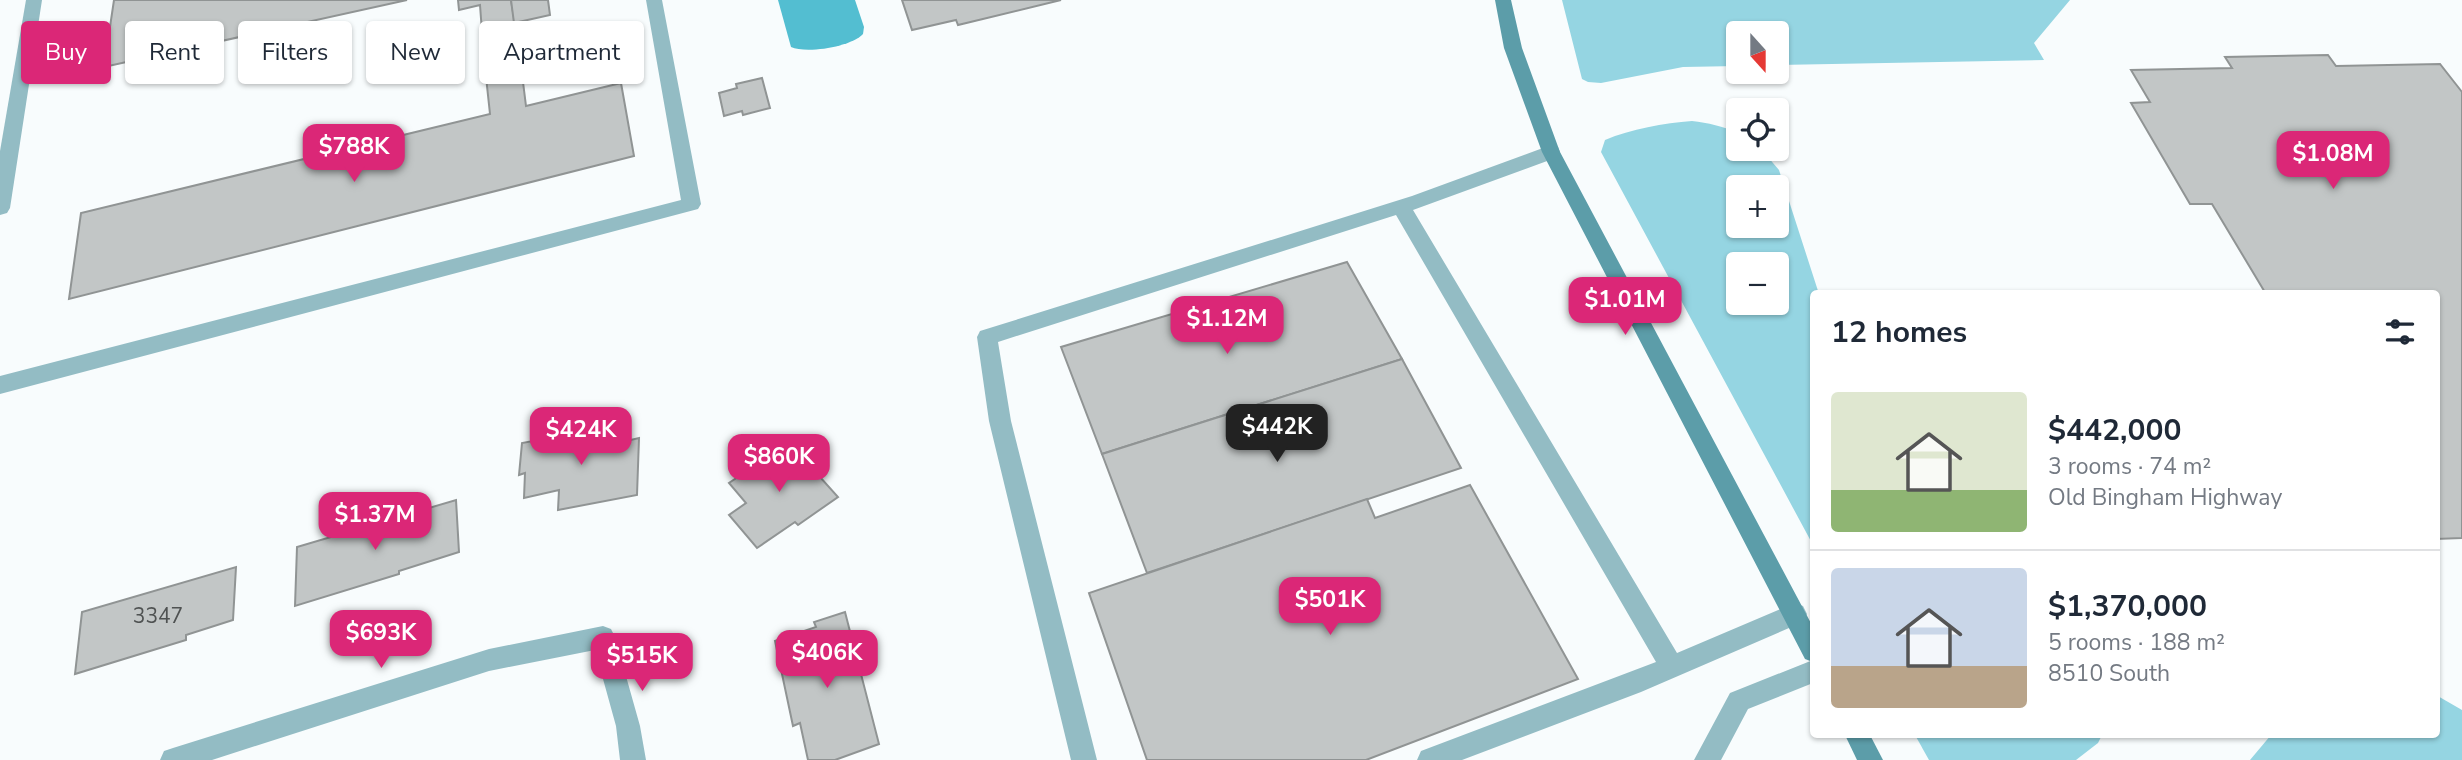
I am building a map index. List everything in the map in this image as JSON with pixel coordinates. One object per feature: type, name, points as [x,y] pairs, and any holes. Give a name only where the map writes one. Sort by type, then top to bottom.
[{"type":"street","points":[[0,208],[34,0]]},
{"type":"street","points":[[0,385],[691,204],[654,0]]},
{"type":"street","points":[[1503,0],[1513,48],[1551,152],[1810,645]]},
{"type":"street","points":[[1084,760],[1000,421],[987,337],[1401,207],[1551,152]]},
{"type":"street","points":[[1401,207],[1672,667]]},
{"type":"street","points":[[1430,760],[1672,667],[1795,614]]},
{"type":"street","points":[[173,760],[489,660],[603,637],[628,726],[633,760]]},
{"type":"street","points":[[1707,760],[1739,701],[1810,672]]},
{"type":"street","points":[[1859,738],[1870,760]]},
{"type":"shaded area","points":[[778,0],[855,0],[864,27],[863,34],[849,43],[828,48],[807,50],[791,47]]},
{"type":"shaded area","points":[[1562,0],[2070,0],[2034,43],[2044,60],[1789,65],[1789,21],[1726,21],[1726,66],[1683,67],[1601,83],[1582,79]]},
{"type":"shaded area","points":[[1681,122],[1710,124],[1726,128],[1726,161],[1771,161],[1779,170],[1781,175],[1726,175],[1726,238],[1789,238],[1789,201],[1818,290],[1810,290],[1810,539],[1601,152],[1605,140]]},
{"type":"shaded area","points":[[2440,697],[2462,710],[2462,760],[2250,760],[2268,738],[2440,738]]},
{"type":"shaded area","points":[[1917,738],[2100,738],[2076,760],[1929,760]]},
{"type":"building","points":[[114,0],[407,0],[312,21],[238,21],[238,37],[224,40],[224,21],[125,21],[125,62],[111,65],[111,21]]},
{"type":"building","points":[[458,0],[511,0],[514,21],[481,21],[480,5],[459,10]]},
{"type":"building","points":[[511,0],[548,0],[550,15],[514,21]]},
{"type":"building","points":[[902,0],[1061,0],[958,25],[956,20],[912,30]]},
{"type":"building","points":[[2328,55],[2336,66],[2440,64],[2462,92],[2462,538],[2440,539],[2440,290],[2264,290],[2212,204],[2190,204],[2131,103],[2150,102],[2131,70],[2232,68],[2225,57]]},
{"type":"building","points":[[762,78],[770,108],[743,115],[742,111],[724,116],[719,93],[737,88],[736,84]]},
{"type":"building","points":[[487,84],[523,84],[526,106],[621,84],[634,156],[69,299],[81,213],[490,114]]},
{"type":"building","points":[[1347,262],[1402,359],[1102,454],[1061,347]]},
{"type":"building","points":[[1402,359],[1461,468],[1147,573],[1102,454]]},
{"type":"building","points":[[618,425],[618,443],[639,438],[637,495],[558,510],[559,490],[524,498],[525,473],[519,475],[522,443]]},
{"type":"building","points":[[785,438],[838,497],[798,525],[795,522],[757,548],[729,515],[746,503],[729,483],[768,457],[764,452]]},
{"type":"building","points":[[1470,485],[1578,679],[1366,760],[1147,760],[1089,593],[1367,499],[1375,518]]},
{"type":"building","points":[[456,500],[459,552],[399,571],[399,574],[295,606],[297,547]]},
{"type":"building","points":[[236,567],[233,620],[186,635],[186,640],[75,674],[82,612]]},
{"type":"building","points":[[845,612],[879,744],[835,760],[808,760],[800,723],[793,726],[775,641],[816,627],[814,622]]}]
